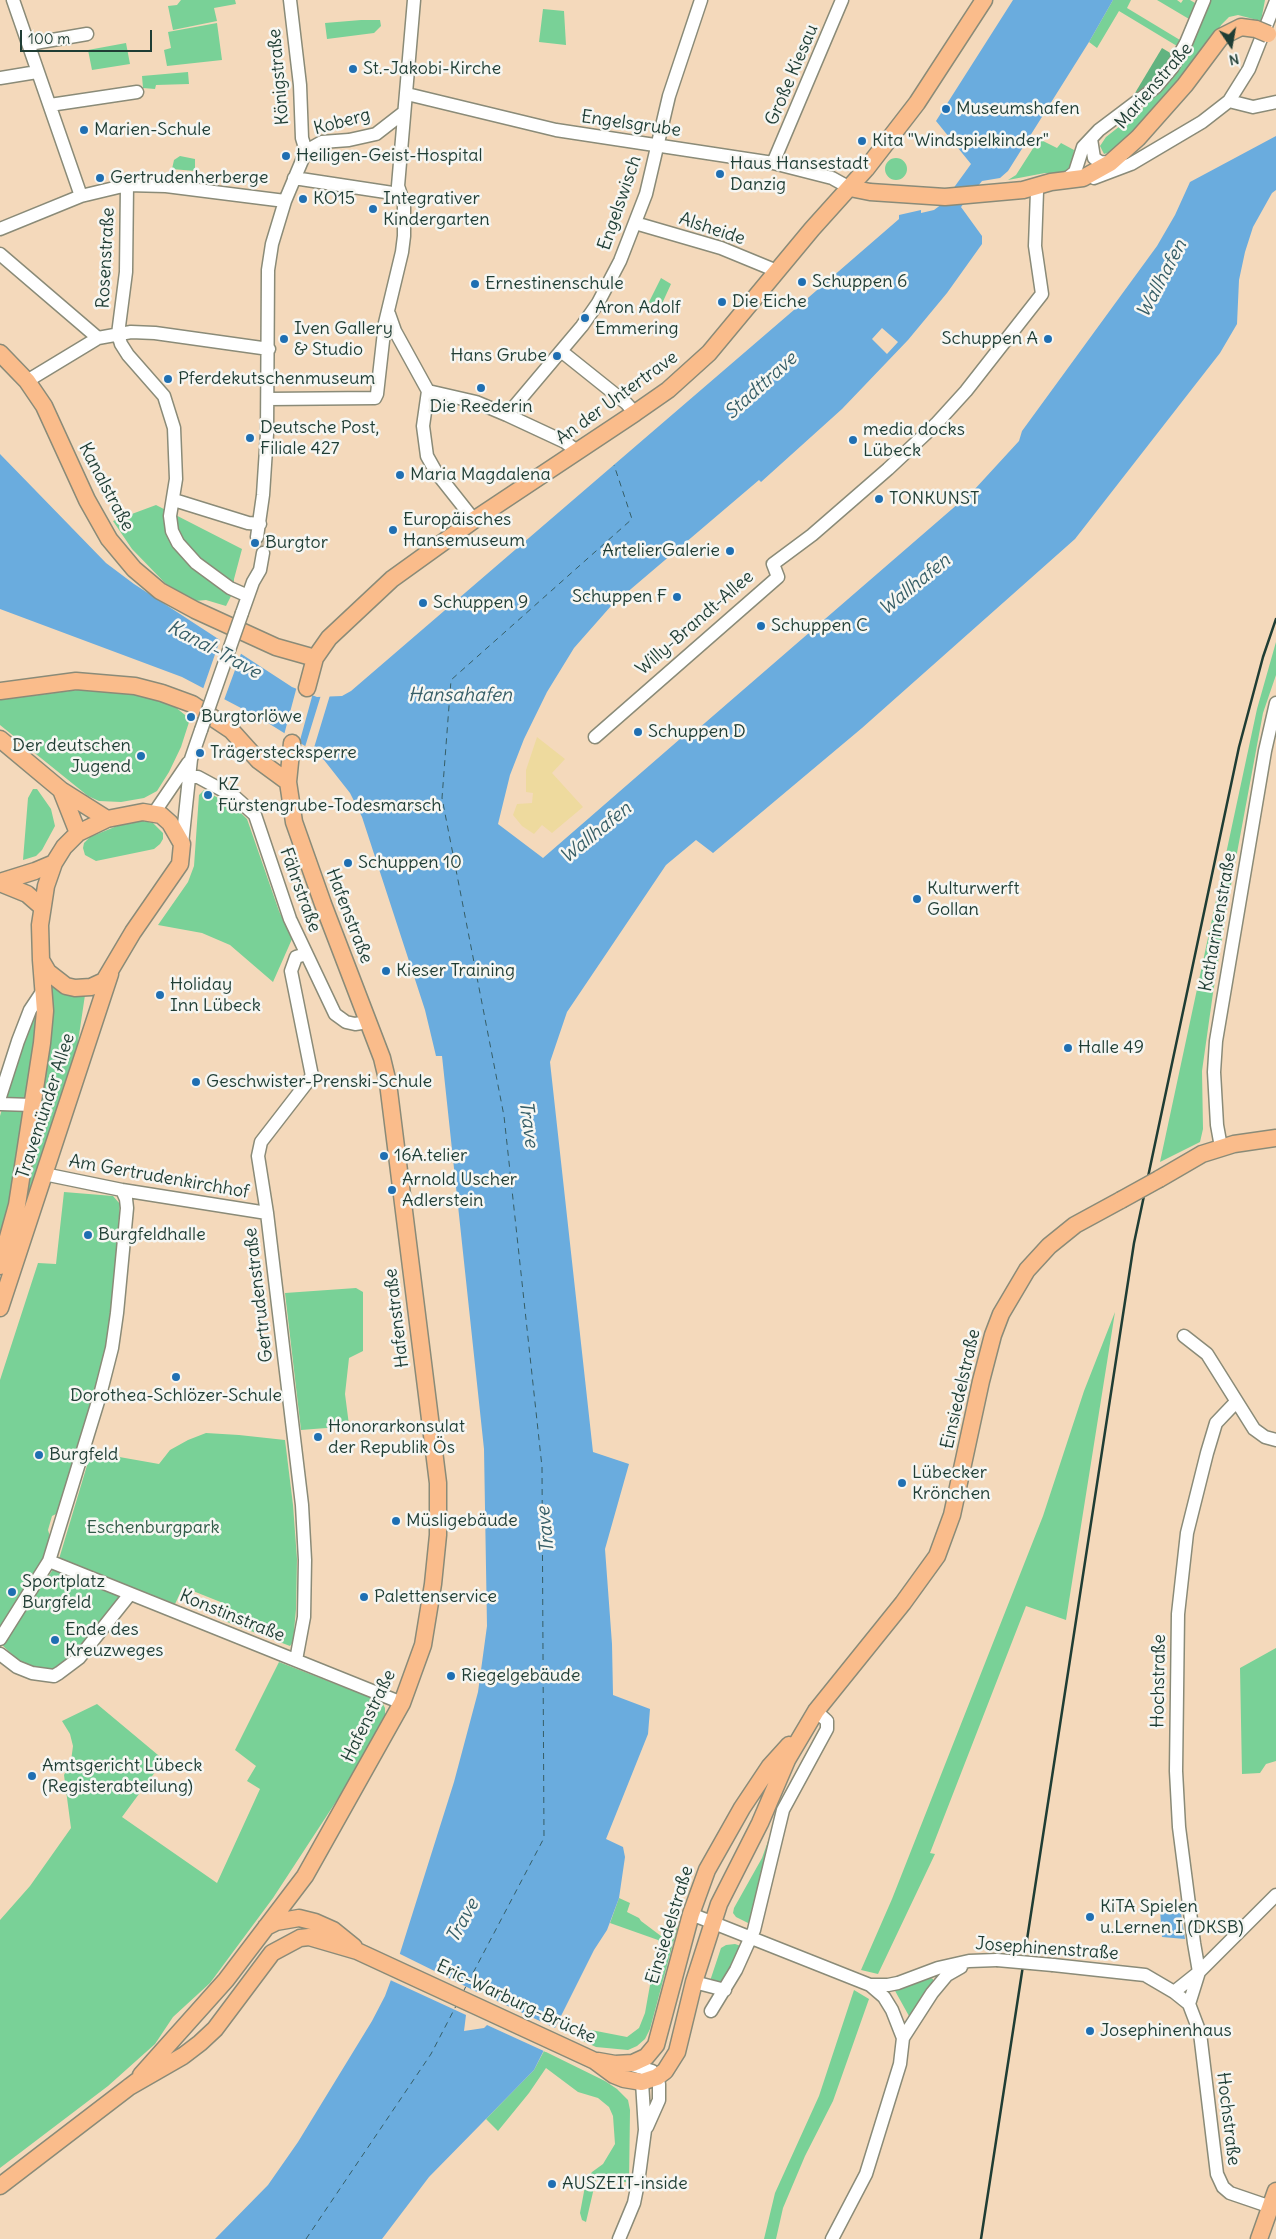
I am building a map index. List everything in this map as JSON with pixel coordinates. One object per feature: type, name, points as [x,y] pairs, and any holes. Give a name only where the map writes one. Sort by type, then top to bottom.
[{"type":"main road","name":"An der Untertrave","points":[[307,688],[315,658],[329,638],[377,593],[474,520],[635,414],[668,390],[709,353],[777,271],[850,188],[917,103],[984,0]]},
{"type":"main road","name":"Marienstraße","points":[[1083,178],[1110,163],[1138,138],[1185,85],[1221,37],[1241,27],[1256,29],[1276,37]]},
{"type":"main road","points":[[850,188],[870,192],[920,195],[948,194],[1035,186],[1083,178]]},
{"type":"main road","name":"Kanalstraße","points":[[0,353],[27,381],[44,406],[98,520],[109,539],[134,569],[160,591],[202,614],[276,647],[315,658]]},
{"type":"main road","points":[[0,691],[76,681],[135,686],[162,693],[192,704],[231,730],[258,760],[288,782]]},
{"type":"main road","points":[[0,739],[60,790],[107,819]]},
{"type":"main road","name":"Hafenstraße","points":[[124,2092],[198,2014],[265,1928],[291,1902],[402,1703],[423,1645],[438,1535],[438,1483],[389,1090],[382,1058],[294,822],[288,782],[292,743]]},
{"type":"main road","points":[[60,790],[78,833],[107,819],[130,813],[154,813],[170,823],[182,844]]},
{"type":"main road","name":"Travemünder Allee","points":[[0,1266],[15,1220],[45,1012],[40,925],[42,907],[46,886],[54,863],[64,847],[78,833]]},
{"type":"main road","name":"Travemünder Allee","points":[[0,1308],[110,974],[133,932],[174,875],[182,857],[182,844]]},
{"type":"main road","points":[[8,877],[54,863]]},
{"type":"main road","points":[[8,877],[42,907]]},
{"type":"main road","points":[[41,960],[48,972],[57,980],[66,986],[75,988],[91,987],[99,984],[110,974]]},
{"type":"main road","name":"Einsiedelstraße","points":[[629,2064],[646,2057],[656,2045],[702,1919],[788,1745],[903,1603],[937,1556],[952,1515],[993,1335],[1001,1314],[1027,1270],[1049,1246],[1075,1225],[1192,1159],[1221,1147],[1254,1140],[1276,1138]]},
{"type":"main road","name":"Einsiedelstraße","points":[[650,2077],[673,2029],[702,1919],[734,1871],[760,1823],[787,1760],[812,1716]]},
{"type":"main road","points":[[0,2186],[124,2092],[189,2035],[287,1919],[291,1902]]},
{"type":"main road","points":[[291,1902],[315,1922]]},
{"type":"main road","name":"Eric-Warburg-Brücke","points":[[265,1928],[276,1922],[299,1918],[315,1922],[333,1930],[357,1951]]},
{"type":"main road","points":[[287,1919],[291,1933],[300,1938]]},
{"type":"main road","name":"Einsiedelstraße","points":[[650,2077],[670,2064],[677,2052],[694,1982],[702,1919]]},
{"type":"main road","points":[[124,2092],[200,2044],[215,2029],[272,1954],[300,1938]]},
{"type":"main road","name":"Eric-Warburg-Brücke","points":[[300,1938],[319,1939],[357,1951],[595,2061],[614,2075],[631,2081],[650,2077]]},
{"type":"main road","points":[[595,2061],[629,2064]]},
{"type":"main road","points":[[1259,2239],[1276,2191]]},
{"type":"street","points":[[14,0],[37,72],[81,196]]},
{"type":"street","name":"Königstraße","points":[[290,0],[300,85],[302,138],[306,151]]},
{"type":"street","points":[[414,0],[407,94],[403,113],[399,194],[404,204],[404,236],[389,304],[389,314],[395,331],[428,391],[423,426],[427,456],[436,472],[474,520]]},
{"type":"street","name":"Engelswisch","points":[[507,414],[561,351],[598,303],[620,260],[646,194],[679,61],[701,0]]},
{"type":"street","name":"Große Kiesau","points":[[773,163],[842,0]]},
{"type":"street","points":[[1064,181],[1075,172],[1083,147],[1099,130],[1150,93],[1172,68],[1186,43],[1204,0]]},
{"type":"street","points":[[1083,178],[1093,179],[1131,164],[1202,122],[1229,101],[1249,68],[1276,1]]},
{"type":"street","points":[[29,44],[87,34]]},
{"type":"street","points":[[0,78],[37,72]]},
{"type":"street","points":[[50,105],[137,92]]},
{"type":"street","name":"Engelsgrube","points":[[407,94],[556,130],[773,163],[832,178],[850,188]]},
{"type":"street","points":[[1229,101],[1252,107],[1276,102]]},
{"type":"street","name":"Koberg","points":[[174,500],[248,523],[260,532],[268,399],[269,262],[285,201],[306,151],[322,142],[349,140],[376,134],[403,113]]},
{"type":"street","points":[[1138,138],[1146,146],[1164,144]]},
{"type":"street","points":[[1091,139],[1094,158],[1100,162],[1110,163]]},
{"type":"street","points":[[294,178],[399,194]]},
{"type":"street","points":[[0,229],[81,196],[127,185],[166,186],[285,201]]},
{"type":"street","name":"Rosenstraße","points":[[118,334],[126,272],[127,185]]},
{"type":"street","name":"Willy-Brandt-Allee","points":[[595,737],[778,577],[773,564],[812,535],[888,469],[923,437],[966,391],[1042,294],[1034,246],[1037,191],[1035,186]]},
{"type":"street","name":"Alsheide","points":[[635,222],[721,248],[777,271]]},
{"type":"street","points":[[0,254],[98,338]]},
{"type":"street","points":[[268,399],[375,398],[385,323],[389,314]]},
{"type":"street","points":[[27,381],[98,338],[131,332],[155,333],[268,349]]},
{"type":"street","points":[[118,334],[128,356],[164,396],[174,428],[176,479],[170,516],[172,531],[178,543],[196,564],[230,588],[248,596]]},
{"type":"street","points":[[561,351],[626,403],[635,414]]},
{"type":"street","points":[[428,391],[476,402],[507,414],[565,442],[578,452]]},
{"type":"street","points":[[182,844],[191,759],[253,582],[260,570],[259,552]]},
{"type":"street","name":"Katharinenstraße","points":[[1221,1147],[1216,1125],[1214,1072],[1216,1041],[1265,751],[1276,703]]},
{"type":"street","points":[[154,813],[191,759]]},
{"type":"street","name":"Fährstraße","points":[[188,777],[198,777],[242,801],[254,815],[290,919],[335,1014],[346,1022],[355,1024],[368,1022]]},
{"type":"street","name":"Gertrudenstraße","points":[[296,1660],[304,1617],[305,1560],[302,1514],[258,1149],[312,1076],[291,971],[296,957],[306,954]]},
{"type":"street","points":[[0,1097],[30,1010],[44,989]]},
{"type":"street","points":[[0,1104],[33,1105]]},
{"type":"street","name":"Am Gertrudenkirchhof","points":[[44,1174],[122,1190],[267,1213]]},
{"type":"street","points":[[0,1639],[49,1562],[88,1440],[112,1348],[127,1208],[122,1190]]},
{"type":"street","points":[[1184,1336],[1207,1354],[1254,1429],[1265,1437],[1276,1440]]},
{"type":"street","name":"Hochstraße","points":[[1236,1402],[1216,1422],[1187,1533],[1178,1614],[1176,1752],[1179,1818],[1199,1972],[1189,2004],[1200,2034],[1217,2174],[1223,2188],[1230,2194],[1270,2207]]},
{"type":"street","name":"Konstinstraße","points":[[49,1562],[402,1703]]},
{"type":"street","points":[[0,1654],[16,1667],[32,1673],[54,1676],[79,1658],[130,1594]]},
{"type":"street","points":[[711,2011],[725,1990],[754,1930],[783,1810],[828,1724],[812,1716]]},
{"type":"street","points":[[1189,2004],[1174,1992],[1199,1972],[1276,1895]]},
{"type":"street","name":"Josephinenstraße","points":[[702,1919],[870,1985],[898,1983],[938,1968],[969,1961],[997,1960],[1145,1975],[1174,1992]]},
{"type":"street","points":[[832,2239],[866,2174],[877,2144],[900,2064],[903,2038],[932,1993],[948,1975],[969,1961]]},
{"type":"street","points":[[694,1982],[725,1990]]},
{"type":"street","points":[[870,1985],[884,1997],[892,2010],[903,2038]]},
{"type":"street","points":[[629,2064],[650,2077],[660,2094],[646,2130]]},
{"type":"street","points":[[619,2239],[635,2196],[646,2130],[650,2077]]},
{"type":"green space","points":[[181,0],[235,0],[236,4],[214,8],[217,21],[173,30],[168,6],[177,5]]},
{"type":"green space","points":[[1113,0],[1131,0],[1127,8],[1180,40],[1177,46],[1119,11],[1097,48],[1089,42]]},
{"type":"green space","points":[[1157,0],[1177,0],[1181,3],[1183,0],[1190,0],[1195,3],[1189,19]]},
{"type":"green space","points":[[1210,0],[1265,0],[1261,21],[1238,15],[1229,17],[1180,79],[1124,142],[1104,154],[1100,146],[1106,137],[1144,107],[1159,92],[1186,55]]},
{"type":"green space","points":[[543,9],[564,11],[566,45],[539,42]]},
{"type":"green space","points":[[380,20],[381,26],[374,33],[327,39],[325,23]]},
{"type":"green space","points":[[217,23],[222,60],[167,66],[164,50],[171,48],[168,32]]},
{"type":"green space","points":[[126,43],[130,64],[92,70],[88,50]]},
{"type":"green space","points":[[1162,48],[1172,54],[1160,73],[1137,97],[1135,93]]},
{"type":"green space","points":[[188,72],[189,84],[156,85],[155,89],[143,88],[142,76]]},
{"type":"green space","points":[[1039,139],[1057,148],[1061,143],[1074,150],[1072,165],[1063,173],[1045,173],[1008,180],[1016,175]]},
{"type":"green space","points":[[180,156],[195,159],[195,171],[172,169],[174,160]]},
{"type":"green space","points":[[896,158],[904,161],[907,169],[904,177],[896,180],[888,177],[885,169],[888,161]]},
{"type":"green space","points":[[661,278],[671,284],[660,308],[649,302]]},
{"type":"green space","points":[[156,505],[242,549],[234,579],[234,590],[226,606],[206,600],[195,601],[166,584],[132,549],[113,521]]},
{"type":"green space","points":[[1276,642],[1276,675],[1263,713],[1213,993],[1202,1071],[1203,1129],[1200,1142],[1160,1162],[1257,709]]},
{"type":"green space","points":[[77,690],[105,690],[134,694],[174,706],[190,719],[181,747],[157,791],[144,798],[121,802],[99,801],[88,796],[0,725],[0,700]]},
{"type":"green space","points":[[33,789],[37,789],[51,809],[55,826],[42,850],[36,856],[23,860],[28,798]]},
{"type":"green space","points":[[204,790],[236,808],[247,819],[279,911],[292,939],[273,982],[230,945],[202,933],[158,925],[188,882],[194,866],[199,795]]},
{"type":"green space","points":[[143,821],[153,823],[163,833],[163,839],[154,849],[96,861],[85,855],[84,843],[90,837],[117,826]]},
{"type":"green space","points":[[48,981],[52,986],[70,993],[85,995],[74,1069],[26,1207],[50,1012]]},
{"type":"green space","points":[[37,1008],[35,1050],[24,1125],[0,1251],[0,1116],[22,1039]]},
{"type":"green space","name":"Burgfeld","points":[[64,1192],[113,1196],[120,1204],[110,1325],[94,1402],[58,1513],[52,1516],[48,1530],[51,1540],[48,1554],[0,1631],[0,1380],[38,1263],[56,1264]]},
{"type":"green space","points":[[356,1288],[363,1292],[363,1351],[349,1358],[345,1394],[349,1425],[352,1426],[301,1430],[285,1293]]},
{"type":"green space","points":[[1115,1312],[1066,1620],[1026,1606],[930,1853],[935,1854],[878,1974],[861,1970],[892,1899],[1043,1516],[1084,1391]]},
{"type":"green space","name":"Eschenburgpark","points":[[206,1433],[285,1440],[297,1559],[296,1609],[293,1642],[290,1646],[222,1620],[228,1605],[183,1587],[175,1604],[59,1559],[91,1452],[159,1464],[170,1450]]},
{"type":"green space","points":[[54,1568],[123,1598],[79,1657],[54,1673],[28,1669],[2,1645]]},
{"type":"green space","points":[[1276,1648],[1276,1761],[1266,1764],[1260,1773],[1242,1774],[1240,1668]]},
{"type":"green space","points":[[279,1662],[382,1702],[385,1708],[385,1719],[339,1797],[273,1898],[210,1983],[173,2017],[155,2044],[108,2086],[0,2168],[0,1920],[30,1886],[71,1828],[64,1775],[71,1761],[73,1746],[70,1734],[62,1721],[97,1704],[164,1760],[122,1817],[217,1883],[260,1789],[247,1781],[256,1766],[235,1750]]},
{"type":"green space","points":[[776,1819],[754,1926],[736,1917],[733,1913],[734,1908],[762,1858]]},
{"type":"green space","points":[[619,1898],[630,1903],[627,1912],[639,1918],[661,1936],[671,1936],[672,1923],[678,1925],[650,2029],[645,2039],[637,2046],[628,2050],[596,2047],[583,2041],[587,2032],[591,2030],[627,2037],[639,2028],[645,2013],[650,1985],[649,1969],[659,1965],[660,1948],[658,1940],[610,1923]]},
{"type":"green space","points":[[735,1944],[744,1947],[723,1983],[710,1981],[721,1948],[726,1945]]},
{"type":"green space","points":[[929,1977],[933,1979],[933,1983],[909,2016],[894,1989]]},
{"type":"green space","points":[[854,1990],[869,1999],[833,2101],[805,2156],[783,2208],[776,2239],[764,2239],[775,2193],[819,2096]]},
{"type":"green space","points":[[544,2051],[605,2081],[628,2100],[630,2110],[629,2183],[597,2175],[586,2222],[582,2220],[580,2213],[586,2181],[592,2172],[603,2164],[615,2144],[613,2116],[609,2107],[598,2098],[578,2092],[546,2068],[529,2093],[498,2131],[486,2119],[534,2070]]},
{"type":"sand","points":[[537,737],[565,759],[552,773],[583,807],[552,833],[542,825],[534,834],[522,826],[513,815],[517,804],[532,803],[533,793],[526,792],[526,770]]},
{"type":"water","points":[[1013,0],[1113,0],[1089,42],[1008,171],[1000,178],[982,181],[961,207],[982,236],[982,244],[947,293],[908,340],[842,409],[761,482],[759,480],[611,606],[574,648],[547,692],[524,739],[510,775],[498,824],[543,858],[688,732],[691,735],[974,490],[1019,441],[1022,431],[1157,246],[1175,215],[1190,182],[1276,136],[1276,190],[1272,193],[1253,227],[1245,252],[1239,280],[1237,324],[1220,353],[1075,539],[862,728],[713,853],[696,840],[666,865],[567,1012],[550,1062],[593,1452],[629,1464],[605,1549],[612,1644],[613,1695],[650,1709],[648,1734],[606,1839],[623,1847],[625,1857],[619,1898],[607,1930],[594,1950],[534,2070],[429,2177],[382,2239],[215,2239],[268,2185],[298,2142],[372,2021],[385,1996],[454,1782],[478,1692],[487,1626],[484,1449],[442,1056],[436,1056],[425,1010],[362,817],[350,793],[324,760],[260,718],[182,677],[0,609],[0,454],[106,563],[134,584],[292,687],[317,697],[342,696],[351,691],[809,297],[899,219],[899,215],[921,210],[921,213],[934,210],[942,204],[971,164],[936,121]]},
{"type":"water","points":[[1160,1910],[1181,1913],[1185,1939],[1162,1937]]},
{"type":"pier","points":[[882,328],[898,342],[887,354],[872,339]]},
{"type":"pier","points":[[221,637],[242,651],[224,700],[203,689]]},
{"type":"pier","points":[[297,686],[313,693],[299,744],[284,735]]},
{"type":"pier","points":[[321,695],[330,695],[313,751],[305,747]]},
{"type":"pier","points":[[398,1953],[477,1992],[484,1982],[497,2001],[557,2029],[546,2052],[487,2025],[484,2028],[464,2031],[466,2015],[388,1979]]},
{"type":"ferry route","points":[[463,1992],[544,1838],[542,1467],[504,1116],[442,798],[451,680],[632,519],[614,465]]},
{"type":"ferry route","points":[[306,2239],[431,2054],[456,2006]]},
{"type":"tunnel","points":[[263,553],[264,536]]},
{"type":"railway","points":[[981,2239],[1134,1243],[1239,747],[1263,657],[1276,619]]},
{"type":"place","name":"St.-Jakobi-Kirche","points":[[353,69]]},
{"type":"place","name":"Museumshafen","points":[[946,109]]},
{"type":"place","name":"Marien-Schule","points":[[84,130]]},
{"type":"place","name":"Kita \"Windspielkinder\"","points":[[862,141]]},
{"type":"place","name":"Heiligen-Geist-Hospital","points":[[286,156]]},
{"type":"place","name":"Haus Hansestadt Danzig","points":[[720,174]]},
{"type":"place","name":"Gertrudenherberge","points":[[100,178]]},
{"type":"place","name":"KO15","points":[[303,199]]},
{"type":"place","name":"Integrativer Kindergarten","points":[[373,209]]},
{"type":"place","name":"Schuppen 6","points":[[802,282]]},
{"type":"place","name":"Ernestinenschule","points":[[475,284]]},
{"type":"place","name":"Die Eiche","points":[[722,302]]},
{"type":"place","name":"Aron Adolf Emmering","points":[[585,318]]},
{"type":"place","name":"Iven Gallery & Studio","points":[[284,339]]},
{"type":"place","name":"Schuppen A","points":[[1048,339]]},
{"type":"place","name":"Hans Grube","points":[[557,356]]},
{"type":"place","name":"Pferdekutschenmuseum","points":[[168,379]]},
{"type":"place","name":"Die Reederin","points":[[481,388]]},
{"type":"place","name":"Deutsche Post, Filiale 427","points":[[250,438]]},
{"type":"place","name":"media docks Lübeck","points":[[853,440]]},
{"type":"place","name":"Maria Magdalena","points":[[400,475]]},
{"type":"place","name":"TONKUNST","points":[[879,499]]},
{"type":"place","name":"Europäisches Hansemuseum","points":[[393,530]]},
{"type":"place","name":"Burgtor","points":[[255,543]]},
{"type":"place","name":"ArtelierGalerie","points":[[730,551]]},
{"type":"place","name":"Schuppen F","points":[[677,597]]},
{"type":"place","name":"Schuppen 9","points":[[423,603]]},
{"type":"place","name":"Schuppen C","points":[[761,626]]},
{"type":"place","name":"Burgtorlöwe","points":[[191,717]]},
{"type":"place","name":"Schuppen D","points":[[638,732]]},
{"type":"place","name":"Trägerstecksperre","points":[[200,753]]},
{"type":"place","name":"Der deutschen Jugend","points":[[141,756]]},
{"type":"place","name":"KZ Fürstengrube-Todesmarsch","points":[[208,795]]},
{"type":"place","name":"Schuppen 10","points":[[348,863]]},
{"type":"place","name":"Kulturwerft Gollan","points":[[917,899]]},
{"type":"place","name":"Kieser Training","points":[[386,971]]},
{"type":"place","name":"Holiday Inn Lübeck","points":[[160,995]]},
{"type":"place","name":"Halle 49","points":[[1068,1048]]},
{"type":"place","name":"Geschwister-Prenski-Schule","points":[[196,1082]]},
{"type":"place","name":"16A.telier","points":[[384,1156]]},
{"type":"place","name":"Arnold Uscher Adlerstein","points":[[392,1190]]},
{"type":"place","name":"Burgfeldhalle","points":[[88,1235]]},
{"type":"place","name":"Dorothea-Schlözer-Schule","points":[[176,1377]]},
{"type":"place","name":"Honorarkonsulat der Republik Ös","points":[[318,1437]]},
{"type":"place","name":"Burgfeld","points":[[39,1455]]},
{"type":"place","name":"Lübecker Krönchen","points":[[902,1483]]},
{"type":"place","name":"Müsligebäude","points":[[396,1521]]},
{"type":"place","name":"Sportplatz Burgfeld","points":[[12,1592]]},
{"type":"place","name":"Palettenservice","points":[[364,1597]]},
{"type":"place","name":"Ende des Kreuzweges","points":[[55,1640]]},
{"type":"place","name":"Riegelgebäude","points":[[451,1676]]},
{"type":"place","name":"Amtsgericht Lübeck (Registerabteilung)","points":[[32,1776]]},
{"type":"place","name":"KiTA Spielen u.Lernen I (DKSB)","points":[[1090,1917]]},
{"type":"place","name":"Josephinenhaus","points":[[1090,2031]]},
{"type":"place","name":"AUSZEIT-inside","points":[[552,2184]]},
{"type":"water label","name":"Wallhafen","points":[[1162,279]]},
{"type":"water label","name":"Stadttrave","points":[[761,386]]},
{"type":"water label","name":"Wallhafen","points":[[915,585]]},
{"type":"water label","name":"Kanal-Trave","points":[[214,650]]},
{"type":"water label","name":"Hansahafen","points":[[460,696]]},
{"type":"water label","name":"Wallhafen","points":[[596,833]]},
{"type":"water label","name":"Trave","points":[[528,1124]]},
{"type":"water label","name":"Trave","points":[[546,1530]]},
{"type":"water label","name":"Trave","points":[[463,1921]]}]
